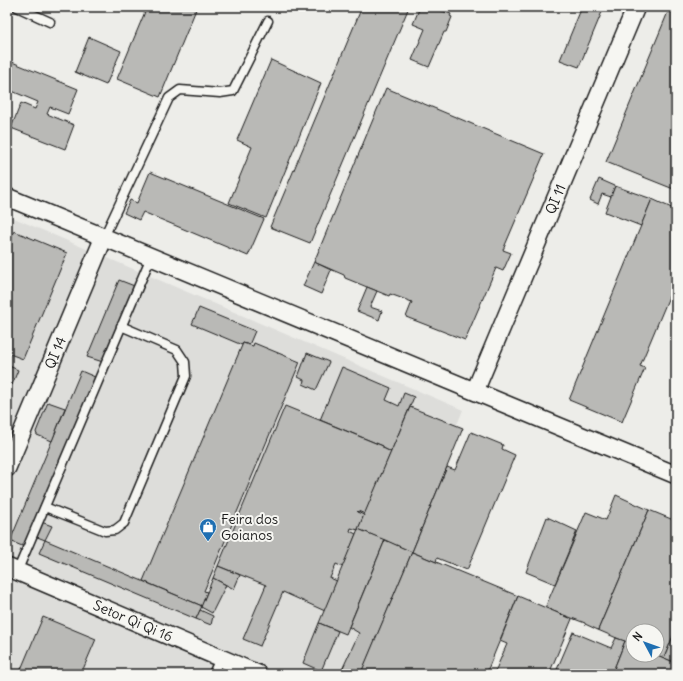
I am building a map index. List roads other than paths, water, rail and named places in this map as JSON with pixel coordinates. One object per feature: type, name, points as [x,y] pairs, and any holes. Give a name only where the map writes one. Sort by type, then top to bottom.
[{"type":"street","name":"QI 11","points":[[475,391],[636,7]]},
{"type":"street","points":[[7,197],[676,475]]},
{"type":"street","name":"QI 14","points":[[7,468],[104,237]]},
{"type":"street","name":"Setor Qi Qi 16","points":[[12,570],[258,674]]},
{"type":"lane","points":[[17,7],[50,22]]},
{"type":"lane","points":[[104,237],[169,98],[180,90],[220,93],[233,91],[268,21]]},
{"type":"lane","points":[[12,570],[45,507],[151,257]]},
{"type":"lane","points":[[45,507],[105,531],[115,530],[124,523],[131,509],[186,376],[185,362],[177,350],[121,326]]},
{"type":"lane","points":[[213,674],[220,658]]},
{"type":"place","name":"Feira dos Goianos","points":[[208,542]]}]
